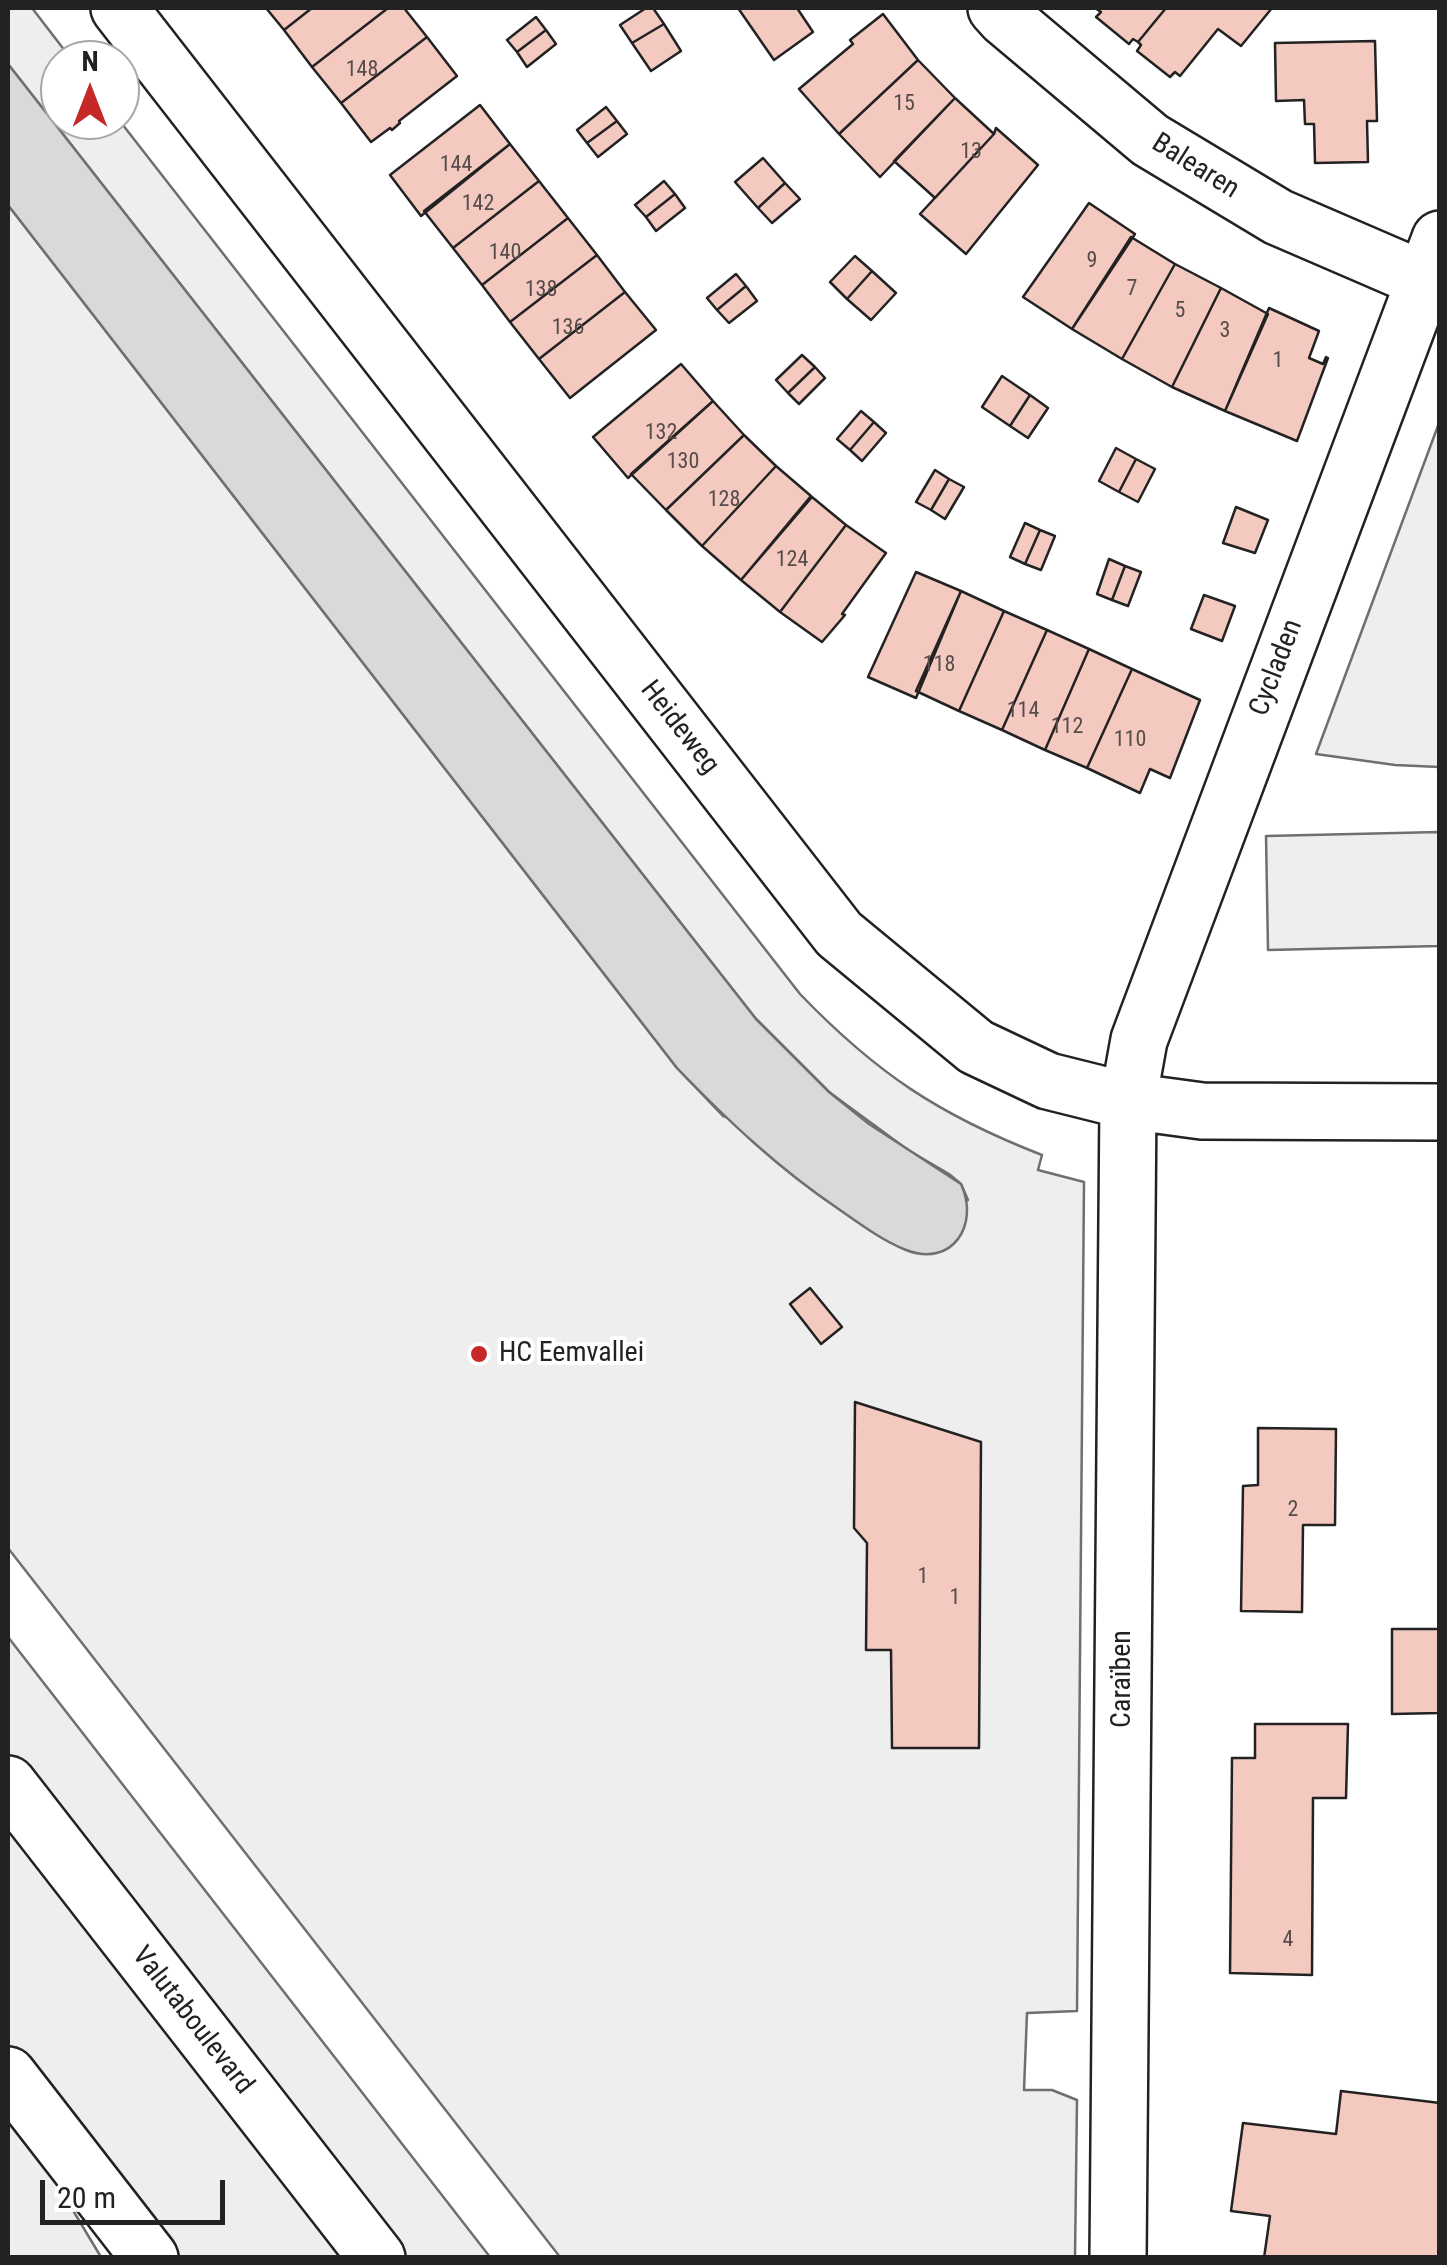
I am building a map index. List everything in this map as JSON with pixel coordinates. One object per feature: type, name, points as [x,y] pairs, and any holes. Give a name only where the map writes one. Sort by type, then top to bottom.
[{"type":"street","name":"Heideweg","points":[[119,8],[838,934],[976,1047],[1048,1081],[1128,1102],[1234,1112],[1440,1112]]},
{"type":"street","name":"Balearen","points":[[996,8],[1150,140],[1278,217],[1432,260]]},
{"type":"street","name":"Cycladen","points":[[1128,1102],[1139,1040],[1432,260]]},
{"type":"street","name":"Caraïben","points":[[1118,2258],[1128,1102]]},
{"type":"street","name":"Valutaboulevard","points":[[8,1784],[378,2258]]},
{"type":"street","points":[[8,2075],[150,2258]]},
{"type":"shaded area","name":"HC Eemvallei","points":[[8,8],[32,8],[57,40],[40,40],[40,105],[8,64]]},
{"type":"shaded area","points":[[8,64],[40,105],[40,140],[68,140],[756,1019],[829,1092],[869,1124],[961,1184],[967,1214],[964,1228],[949,1248],[922,1254],[906,1250],[864,1226],[775,1161],[677,1068],[8,205]]},
{"type":"shaded area","name":"HC Eemvallei","points":[[68,140],[135,140],[800,994],[855,1047],[911,1089],[971,1124],[1042,1155],[1038,1170],[1084,1182],[1077,2011],[1027,2013],[1024,2090],[1052,2090],[1077,2100],[1075,2257],[560,2257],[8,1548],[8,205],[677,1068],[723,1116],[968,1200],[961,1184],[949,1174],[908,1150],[829,1092],[756,1019]]},
{"type":"shaded area","points":[[1439,423],[1439,767],[1316,754]]},
{"type":"shaded area","points":[[1439,832],[1439,946],[1268,950],[1266,836]]},
{"type":"shaded area","points":[[8,1637],[490,2257],[401,2257],[8,1755]]},
{"type":"shaded area","points":[[8,1808],[357,2257],[169,2257],[8,2049]]},
{"type":"shaded area","points":[[8,2103],[101,2257],[8,2255]]},
{"type":"building","points":[[266,8],[312,8],[284,30]]},
{"type":"building","points":[[312,8],[388,8],[312,67],[284,30]]},
{"type":"building","points":[[388,8],[404,8],[427,37],[341,103],[312,67]]},
{"type":"building","points":[[646,8],[653,8],[664,24],[632,43],[620,25]]},
{"type":"building","points":[[738,8],[797,8],[813,32],[774,60]]},
{"type":"building","points":[[1095,8],[1166,8],[1138,42],[1133,39],[1129,44],[1096,17],[1101,12]]},
{"type":"building","points":[[1166,8],[1272,8],[1241,46],[1218,29],[1180,76],[1175,72],[1170,77],[1137,51],[1141,45],[1138,42]]},
{"type":"building","points":[[883,14],[918,60],[839,134],[799,89]]},
{"type":"building","points":[[536,17],[546,30],[517,52],[507,40]]},
{"type":"building","points":[[664,24],[681,51],[651,71],[632,43]]},
{"type":"building","points":[[546,30],[556,44],[527,67],[517,52]]},
{"type":"building","points":[[427,37],[457,76],[392,130],[371,142],[341,103]]},
{"type":"building","points":[[1375,41],[1377,121],[1367,121],[1368,162],[1315,163],[1314,124],[1305,124],[1304,100],[1276,101],[1275,43]]},
{"type":"building","points":[[918,60],[955,98],[880,177],[839,134]]},
{"type":"building","points":[[955,98],[994,134],[935,198],[894,161]]},
{"type":"building","points":[[480,105],[510,144],[421,216],[390,175]]},
{"type":"building","points":[[606,107],[617,121],[587,143],[577,130]]},
{"type":"building","points":[[617,121],[627,134],[598,157],[587,143]]},
{"type":"building","points":[[996,128],[1038,165],[966,254],[920,214]]},
{"type":"building","points":[[510,144],[539,181],[453,248],[424,211]]},
{"type":"building","points":[[763,158],[785,183],[758,208],[735,182]]},
{"type":"building","points":[[539,181],[568,218],[482,285],[453,248]]},
{"type":"building","points":[[664,181],[675,194],[646,217],[635,205]]},
{"type":"building","points":[[785,183],[800,199],[772,223],[758,208]]},
{"type":"building","points":[[675,194],[685,208],[656,231],[646,217]]},
{"type":"building","points":[[1089,203],[1135,234],[1072,329],[1023,297]]},
{"type":"building","points":[[568,218],[597,255],[510,322],[482,285]]},
{"type":"building","points":[[1131,237],[1175,264],[1122,359],[1072,329]]},
{"type":"building","points":[[597,255],[625,292],[539,359],[510,322]]},
{"type":"building","points":[[855,256],[872,271],[847,299],[830,282]]},
{"type":"building","points":[[1175,264],[1221,288],[1172,387],[1122,359]]},
{"type":"building","points":[[872,271],[896,293],[871,320],[847,299]]},
{"type":"building","points":[[736,274],[746,286],[717,310],[707,298]]},
{"type":"building","points":[[746,286],[757,301],[729,323],[717,310]]},
{"type":"building","points":[[1221,288],[1268,314],[1225,411],[1172,387]]},
{"type":"building","points":[[625,292],[656,330],[570,398],[539,359]]},
{"type":"building","points":[[1269,308],[1319,331],[1309,358],[1323,364],[1328,358],[1297,441],[1225,411]]},
{"type":"building","points":[[802,355],[815,367],[788,393],[776,380]]},
{"type":"building","points":[[681,364],[713,401],[628,478],[593,437]]},
{"type":"building","points":[[815,367],[825,378],[799,404],[788,393]]},
{"type":"building","points":[[1002,376],[1030,395],[1010,426],[982,407]]},
{"type":"building","points":[[1030,395],[1048,408],[1028,438],[1010,426]]},
{"type":"building","points":[[713,401],[744,435],[666,510],[631,474]]},
{"type":"building","points":[[861,411],[874,422],[850,450],[837,439]]},
{"type":"building","points":[[874,422],[886,433],[862,461],[850,450]]},
{"type":"building","points":[[744,435],[776,466],[702,546],[666,510]]},
{"type":"building","points":[[1116,448],[1136,459],[1119,492],[1099,481]]},
{"type":"building","points":[[1136,459],[1155,469],[1138,502],[1119,492]]},
{"type":"building","points":[[776,466],[811,496],[741,580],[702,546]]},
{"type":"building","points":[[935,470],[949,479],[931,510],[916,502]]},
{"type":"building","points":[[949,479],[964,487],[945,519],[931,510]]},
{"type":"building","points":[[812,497],[846,525],[780,612],[741,580]]},
{"type":"building","points":[[1236,507],[1268,520],[1255,553],[1223,543]]},
{"type":"building","points":[[1025,523],[1040,530],[1025,564],[1010,557]]},
{"type":"building","points":[[846,525],[886,553],[822,642],[780,612]]},
{"type":"building","points":[[1040,530],[1055,536],[1041,570],[1025,564]]},
{"type":"building","points":[[1109,559],[1125,566],[1112,600],[1097,594]]},
{"type":"building","points":[[1125,566],[1141,572],[1128,606],[1112,600]]},
{"type":"building","points":[[916,572],[961,591],[916,698],[868,677]]},
{"type":"building","points":[[961,591],[1004,611],[959,711],[916,691]]},
{"type":"building","points":[[1204,595],[1235,606],[1222,641],[1191,629]]},
{"type":"building","points":[[1004,611],[1047,630],[1002,730],[959,711]]},
{"type":"building","points":[[1047,630],[1089,649],[1045,750],[1002,730]]},
{"type":"building","points":[[1089,649],[1132,669],[1087,768],[1045,750]]},
{"type":"building","points":[[1132,669],[1200,700],[1170,778],[1150,769],[1140,793],[1087,768]]},
{"type":"building","points":[[810,1288],[842,1327],[821,1344],[790,1304]]},
{"type":"building","points":[[855,1402],[981,1442],[979,1748],[892,1748],[891,1650],[866,1650],[867,1543],[854,1528]]},
{"type":"building","points":[[1258,1428],[1336,1429],[1335,1525],[1303,1525],[1302,1612],[1241,1611],[1243,1486],[1258,1485]]},
{"type":"building","points":[[1392,1629],[1440,1629],[1440,1713],[1392,1714]]},
{"type":"building","points":[[1255,1724],[1348,1724],[1346,1798],[1313,1798],[1312,1975],[1230,1973],[1232,1758],[1255,1758]]},
{"type":"building","points":[[1341,2091],[1440,2103],[1440,2258],[1264,2258],[1270,2216],[1231,2211],[1243,2123],[1336,2134]]},
{"type":"place","name":"HC Eemvallei","points":[[479,1354]]}]
